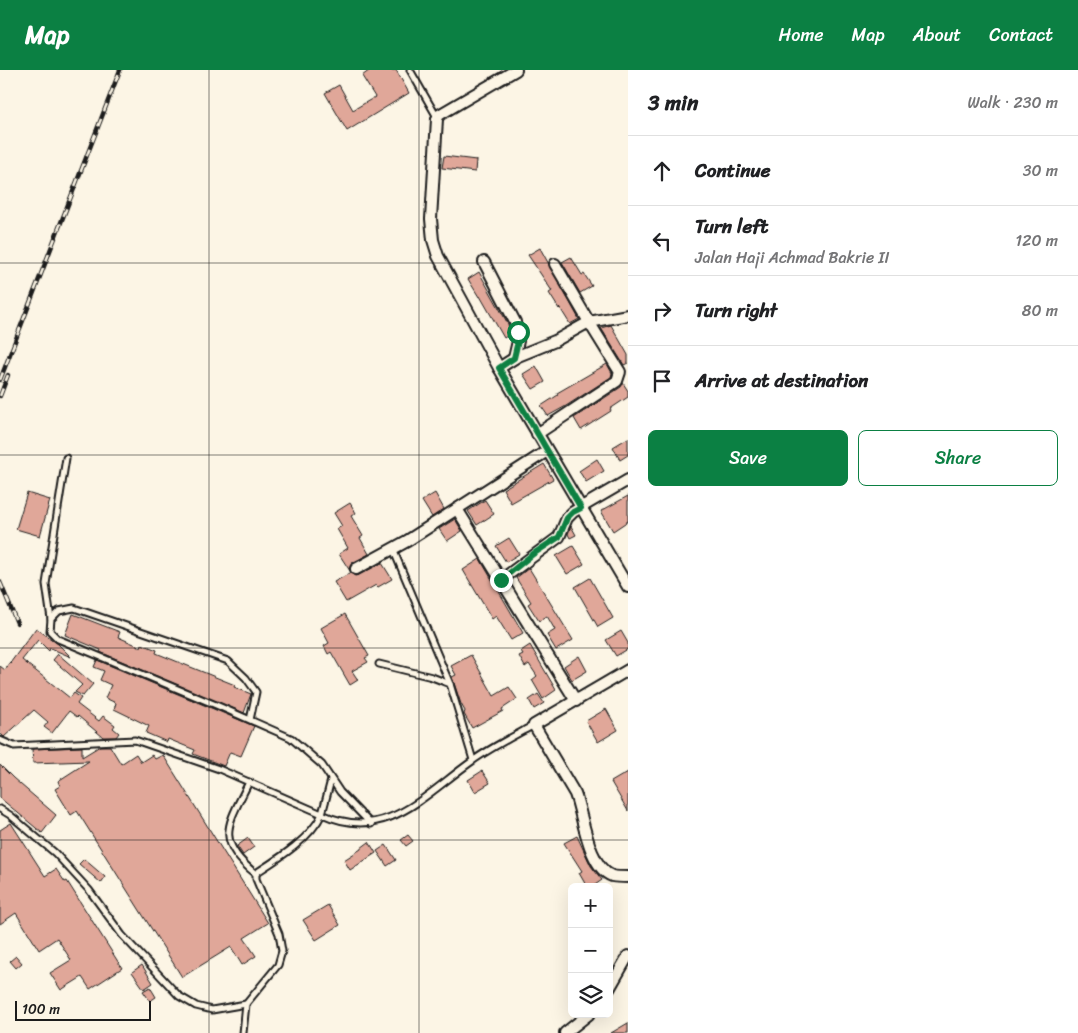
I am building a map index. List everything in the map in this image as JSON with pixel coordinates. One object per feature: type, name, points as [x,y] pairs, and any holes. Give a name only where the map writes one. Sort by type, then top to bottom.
[{"type":"street","points":[[516,70],[442,112],[437,119],[431,219],[433,240],[443,265],[499,368],[628,587]]},
{"type":"street","points":[[484,262],[515,322],[518,341],[514,358]]},
{"type":"street","points":[[537,434],[618,381],[620,376],[620,372],[555,264]]},
{"type":"street","points":[[499,368],[514,358],[555,341],[589,322],[628,315]]},
{"type":"street","points":[[356,569],[393,549],[547,451]]},
{"type":"street","points":[[501,580],[533,554],[559,537],[567,518],[573,512],[628,480]]},
{"type":"street","points":[[457,509],[576,701]]},
{"type":"street","points":[[628,670],[534,725],[575,794],[580,806],[589,846],[601,868],[613,876],[628,877]]},
{"type":"street","points":[[613,982],[628,956]]},
{"type":"street","points":[[565,1033],[584,1018]]},
{"type":"lane","points":[[410,70],[437,119]]},
{"type":"lane","points":[[66,458],[46,584],[51,619],[50,631],[58,639],[291,738],[322,765],[330,780],[371,824]]},
{"type":"lane","points":[[393,549],[450,684],[473,760]]},
{"type":"lane","points":[[51,619],[59,612],[74,608],[228,661],[246,678],[256,692],[250,720]]},
{"type":"lane","points":[[379,664],[432,677],[450,684]]},
{"type":"lane","points":[[0,740],[14,746],[135,740],[219,769],[335,820],[371,824],[388,819],[419,802],[473,760],[534,725]]},
{"type":"lane","points":[[256,874],[292,848],[318,822],[322,814],[330,780]]},
{"type":"lane","points":[[243,1033],[246,1004],[278,965],[282,950],[279,934],[256,879],[256,874],[238,858],[230,841],[230,819],[249,782]]},
{"type":"lane","points":[[0,810],[10,815],[55,853],[89,890],[122,935],[179,996],[196,1006],[212,1010],[246,1004]]},
{"type":"building","points":[[370,70],[396,70],[409,93],[347,131],[325,93],[339,85],[353,110],[375,97],[362,76]]},
{"type":"building","points":[[444,156],[476,160],[475,172],[442,168]]},
{"type":"building","points":[[540,248],[579,319],[570,324],[549,293],[552,291],[528,255]]},
{"type":"building","points":[[571,257],[582,275],[584,274],[592,286],[580,293],[562,262]]},
{"type":"building","points":[[479,272],[508,324],[510,334],[504,338],[468,279]]},
{"type":"building","points":[[611,325],[628,355],[628,363],[624,365],[601,328]]},
{"type":"building","points":[[607,364],[612,373],[611,377],[548,416],[541,406],[558,395],[557,393]]},
{"type":"building","points":[[536,366],[545,382],[533,389],[523,374]]},
{"type":"building","points":[[623,383],[628,391],[628,397],[610,409],[611,411],[581,430],[574,418],[621,387]]},
{"type":"building","points":[[628,438],[628,455],[620,460],[613,447]]},
{"type":"building","points":[[597,459],[604,471],[586,482],[579,471]]},
{"type":"building","points":[[544,464],[553,479],[511,503],[503,489]]},
{"type":"building","points":[[27,493],[50,500],[40,536],[16,529]]},
{"type":"building","points":[[435,493],[444,509],[432,517],[422,501]]},
{"type":"building","points":[[628,496],[628,521],[613,531],[601,511]]},
{"type":"building","points":[[485,500],[494,514],[477,525],[468,511]]},
{"type":"building","points":[[350,503],[356,513],[351,516],[363,536],[360,538],[369,554],[352,563],[350,571],[339,554],[348,548],[337,529],[342,526],[334,513]]},
{"type":"building","points":[[455,519],[462,531],[447,541],[439,529]]},
{"type":"building","points":[[571,526],[576,535],[570,538],[568,534]]},
{"type":"building","points":[[509,538],[519,554],[506,562],[496,546]]},
{"type":"building","points":[[573,546],[584,564],[567,574],[556,556]]},
{"type":"building","points":[[480,559],[523,633],[511,640],[496,616],[492,619],[463,570]]},
{"type":"building","points":[[382,563],[392,579],[378,587],[376,585],[346,602],[334,582],[350,573],[355,576],[359,575]]},
{"type":"building","points":[[529,568],[573,640],[556,650],[547,635],[555,630],[547,616],[539,621],[528,604],[531,602],[516,578]]},
{"type":"building","points":[[590,578],[613,618],[598,627],[575,587]]},
{"type":"building","points":[[73,614],[120,632],[118,637],[141,647],[142,644],[157,650],[156,653],[235,685],[234,687],[251,694],[244,713],[100,652],[101,650],[65,635]]},
{"type":"building","points":[[345,614],[369,656],[365,658],[368,662],[352,671],[358,680],[350,685],[331,652],[328,654],[324,646],[329,643],[321,628]]},
{"type":"building","points":[[36,628],[58,644],[71,657],[50,648],[49,651],[38,640],[22,660],[70,698],[74,693],[81,698],[77,704],[99,721],[103,716],[115,725],[113,728],[119,733],[116,737],[103,737],[69,711],[52,733],[44,727],[48,722],[34,710],[4,737],[0,733],[0,666],[5,670]]},
{"type":"building","points":[[621,631],[628,643],[628,649],[616,656],[606,640]]},
{"type":"building","points":[[530,645],[556,690],[543,699],[532,680],[537,676],[529,664],[525,667],[519,656],[523,654],[521,651]]},
{"type":"building","points":[[58,654],[93,684],[83,696],[75,692],[82,685],[53,660]]},
{"type":"building","points":[[471,655],[494,696],[509,687],[517,699],[502,709],[503,711],[472,728],[464,714],[465,711],[452,677],[456,675],[451,666]]},
{"type":"building","points":[[579,656],[587,671],[572,680],[564,666]]},
{"type":"building","points":[[97,660],[254,726],[241,756],[230,752],[224,766],[193,754],[195,750],[168,739],[167,742],[146,733],[149,726],[114,709],[116,703],[105,698],[111,685],[100,680],[104,671],[94,667]]},
{"type":"building","points":[[538,694],[544,703],[534,709],[529,700]]},
{"type":"building","points":[[606,709],[618,730],[598,742],[586,721]]},
{"type":"building","points":[[100,746],[110,746],[121,764],[136,754],[141,762],[152,755],[155,759],[163,755],[268,923],[244,938],[256,956],[242,965],[231,947],[182,977],[77,811],[71,815],[55,789],[60,786],[58,781],[89,761],[33,763],[32,749],[82,747],[82,757]]},
{"type":"building","points":[[0,765],[56,815],[42,833],[0,798]]},
{"type":"building","points":[[482,771],[490,783],[475,792],[468,780]]},
{"type":"building","points":[[628,772],[628,811],[611,782]]},
{"type":"building","points":[[11,823],[45,876],[56,869],[65,882],[67,881],[122,968],[90,989],[82,977],[61,990],[50,973],[71,960],[57,938],[39,950],[16,913],[0,924],[0,830]]},
{"type":"building","points":[[408,835],[413,841],[406,846],[401,840]]},
{"type":"building","points":[[577,836],[591,866],[602,880],[598,883],[585,883],[579,873],[582,871],[564,843]]},
{"type":"building","points":[[248,838],[254,847],[243,855],[237,846]]},
{"type":"building","points":[[369,842],[376,853],[350,870],[344,860]]},
{"type":"building","points":[[386,845],[396,860],[387,866],[377,851]]},
{"type":"building","points":[[84,859],[105,877],[101,883],[79,864]]},
{"type":"building","points":[[328,905],[340,925],[316,940],[303,920]]},
{"type":"building","points":[[16,956],[22,963],[16,968],[10,961]]},
{"type":"building","points":[[142,965],[153,983],[144,989],[132,972]]},
{"type":"building","points":[[150,987],[156,997],[150,1001],[143,991]]},
{"type":"building","points":[[628,1023],[628,1033],[611,1033]]},
{"type":"railway","points":[[0,380],[120,70]]},
{"type":"railway","points":[[0,396],[8,375]]},
{"type":"railway","points":[[0,582],[17,623]]},
{"type":"route","points":[[501,580],[533,554],[559,537],[567,518],[581,508],[499,368],[514,358],[518,332]]}]
